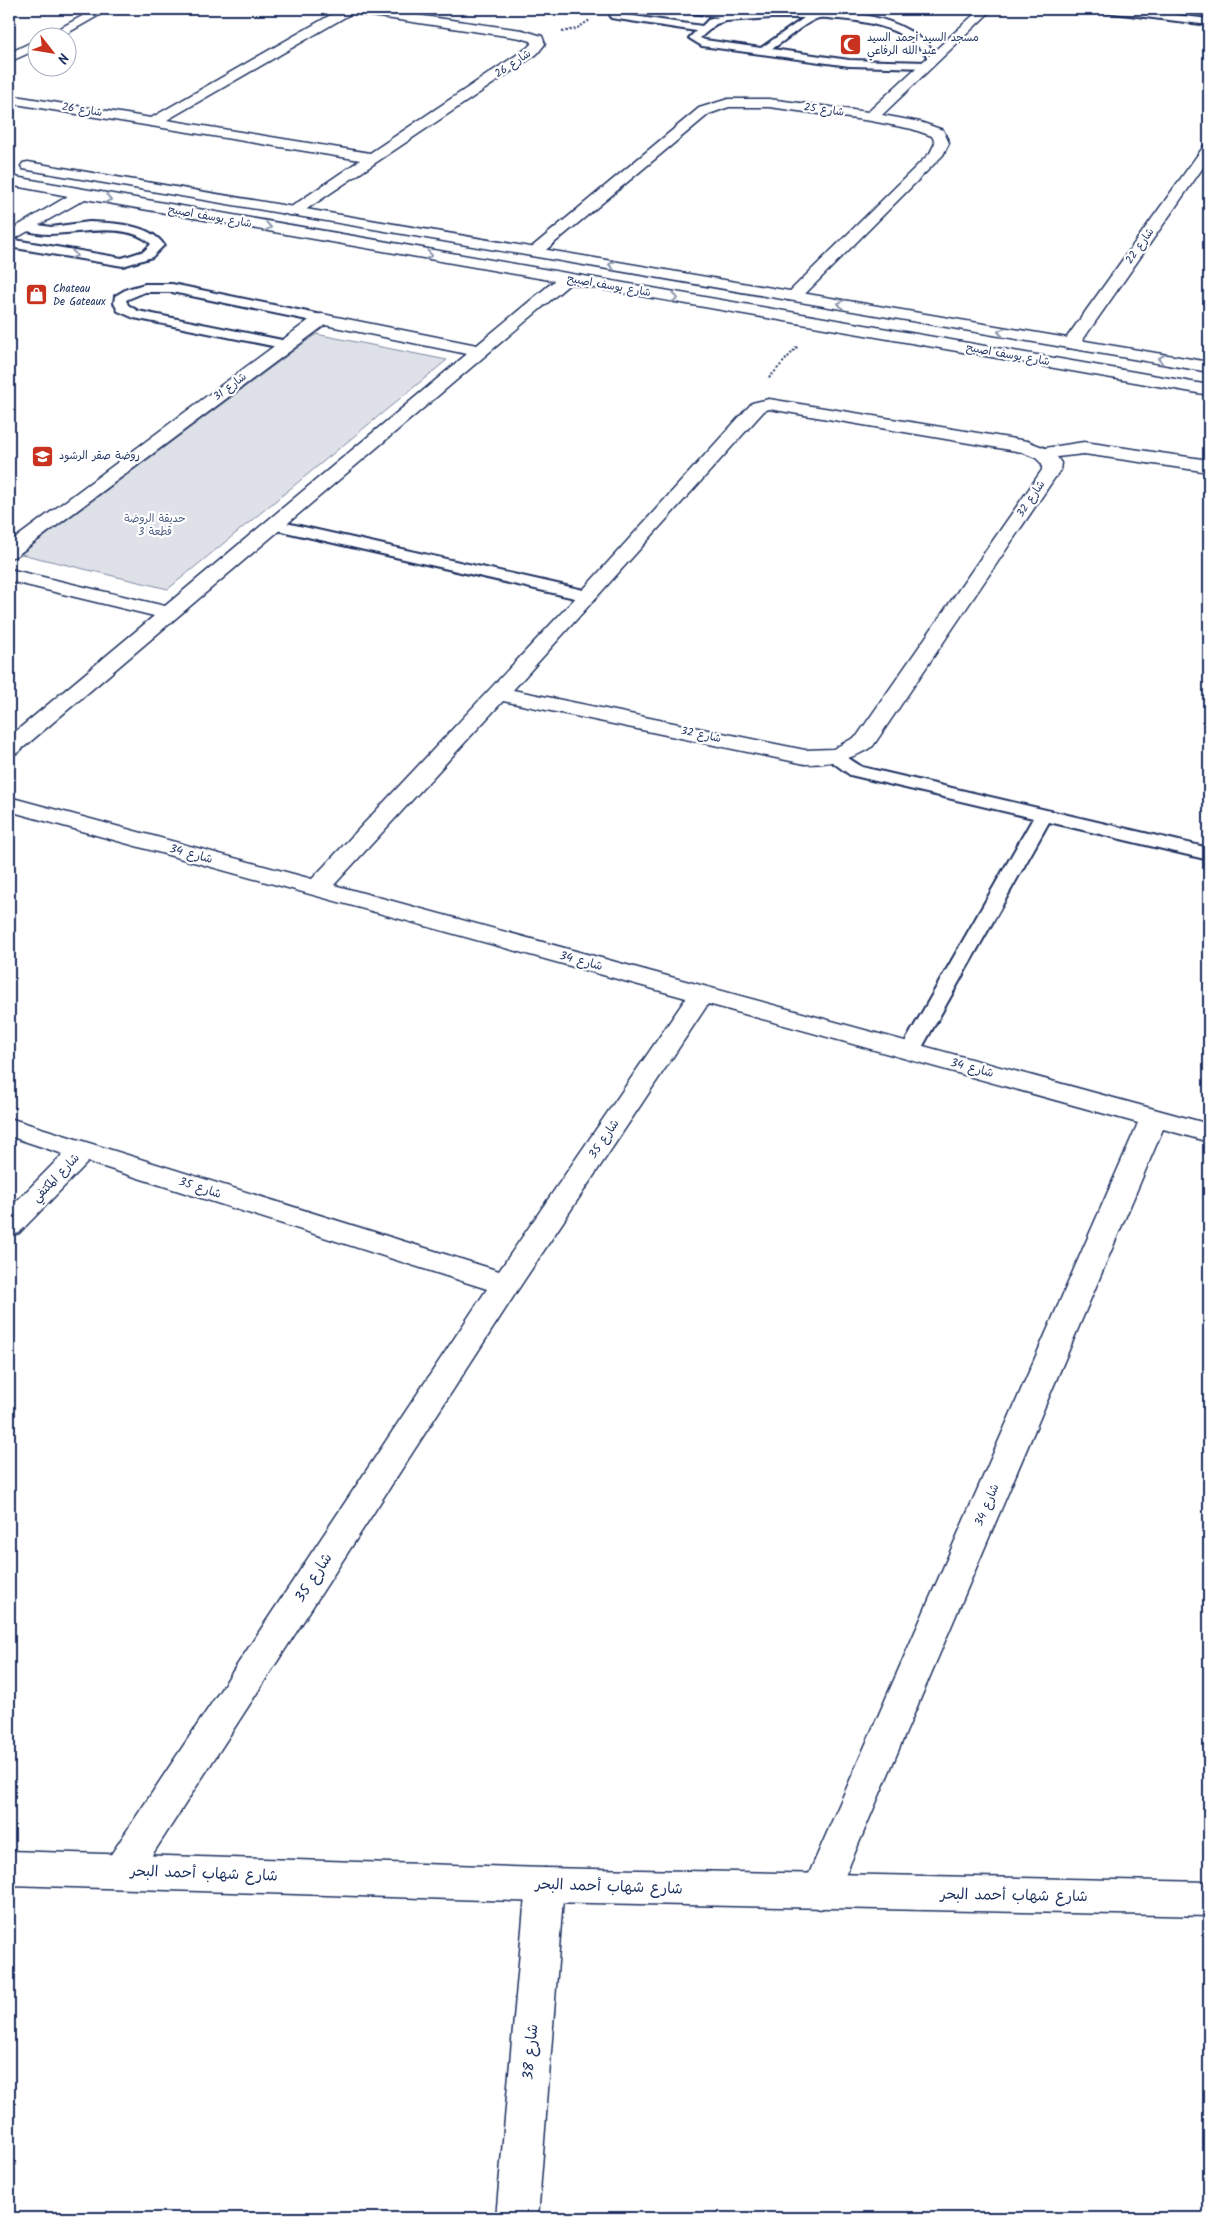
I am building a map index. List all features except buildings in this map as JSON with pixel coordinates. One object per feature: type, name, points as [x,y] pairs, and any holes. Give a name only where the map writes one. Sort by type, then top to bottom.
[{"type":"street","points":[[67,28],[104,9]]},
{"type":"street","name":"شارع 26","points":[[154,122],[350,9],[537,39],[538,44],[532,51],[293,212]]},
{"type":"street","points":[[871,117],[987,9]]},
{"type":"street","points":[[9,58],[28,48]]},
{"type":"street","name":"شارع 26","points":[[9,99],[374,158]]},
{"type":"street","name":"شارع 25","points":[[535,251],[704,111],[714,106],[738,102],[762,102],[871,117],[934,131],[941,136],[941,147],[932,159],[793,296]]},
{"type":"street","name":"شارع 22","points":[[1071,344],[1209,149]]},
{"type":"street","name":"شارع يوسف اصبيح","points":[[9,162],[1209,367]]},
{"type":"street","name":"شارع يوسف اصبيح","points":[[9,181],[1209,390]]},
{"type":"street","points":[[9,237],[81,195]]},
{"type":"street","points":[[9,748],[566,279]]},
{"type":"street","points":[[846,327],[865,322],[870,318],[869,313],[864,308]]},
{"type":"street","points":[[322,319],[480,351]]},
{"type":"street","name":"شارع 31","points":[[9,552],[322,319]]},
{"type":"street","points":[[911,339],[903,334],[901,329],[905,324],[928,319]]},
{"type":"street","points":[[317,889],[588,596],[755,409],[764,405],[778,405],[1027,447],[1043,454],[1084,448],[1209,466]]},
{"type":"street","name":"شارع 32","points":[[498,693],[805,757],[833,756],[846,753],[865,741],[1051,470],[1052,463],[1043,454]]},
{"type":"street","points":[[9,575],[168,613]]},
{"type":"street","name":"شارع 34","points":[[9,804],[1209,1133]]},
{"type":"street","name":"شارع 35","points":[[121,1871],[506,1284],[702,994]]},
{"type":"street","name":"شارع 34","points":[[820,1892],[1154,1118]]},
{"type":"street","name":"شارع 35","points":[[9,1127],[506,1284]]},
{"type":"street","name":"شارع المكتفي","points":[[9,1226],[83,1150]]},
{"type":"street","name":"شارع شهاب أحمد البحر","points":[[9,1868],[545,1885],[1209,1899]]},
{"type":"street","name":"شارع 38","points":[[517,2218],[545,1885]]},
{"type":"lane","points":[[686,9],[744,17]]},
{"type":"lane","points":[[763,51],[823,9]]},
{"type":"lane","points":[[1105,9],[1209,22]]},
{"type":"lane","points":[[618,12],[703,29]]},
{"type":"lane","points":[[814,15],[850,17],[892,27],[919,40],[930,61],[849,63],[697,41],[694,38],[703,29],[719,19],[744,17],[814,15]]},
{"type":"lane","points":[[9,243],[123,262],[148,254],[158,245],[154,239],[147,236],[118,229],[90,226],[49,230],[27,227]]},
{"type":"lane","points":[[36,248],[67,228]]},
{"type":"lane","points":[[287,345],[134,314],[123,308],[120,299],[131,292],[147,288],[172,288],[322,319]]},
{"type":"lane","points":[[274,525],[588,596]]},
{"type":"lane","points":[[833,756],[856,771],[1209,854]]},
{"type":"lane","points":[[910,1051],[1044,815]]},
{"type":"path","points":[[534,37],[576,30],[595,17],[618,12]]},
{"type":"path","points":[[764,405],[759,396],[764,384],[818,323]]},
{"type":"green space","name":"حديقة الروضة قطعة 3","points":[[316,334],[447,360],[168,589],[21,554]]},
{"type":"place","name":"مسجد السيد أحمد السيد عبد الله الرفاعي","points":[[851,44]]},
{"type":"place","name":"Chateau De Gateaux","points":[[37,295]]},
{"type":"place","name":"روضة صقر الرشود","points":[[43,456]]}]
